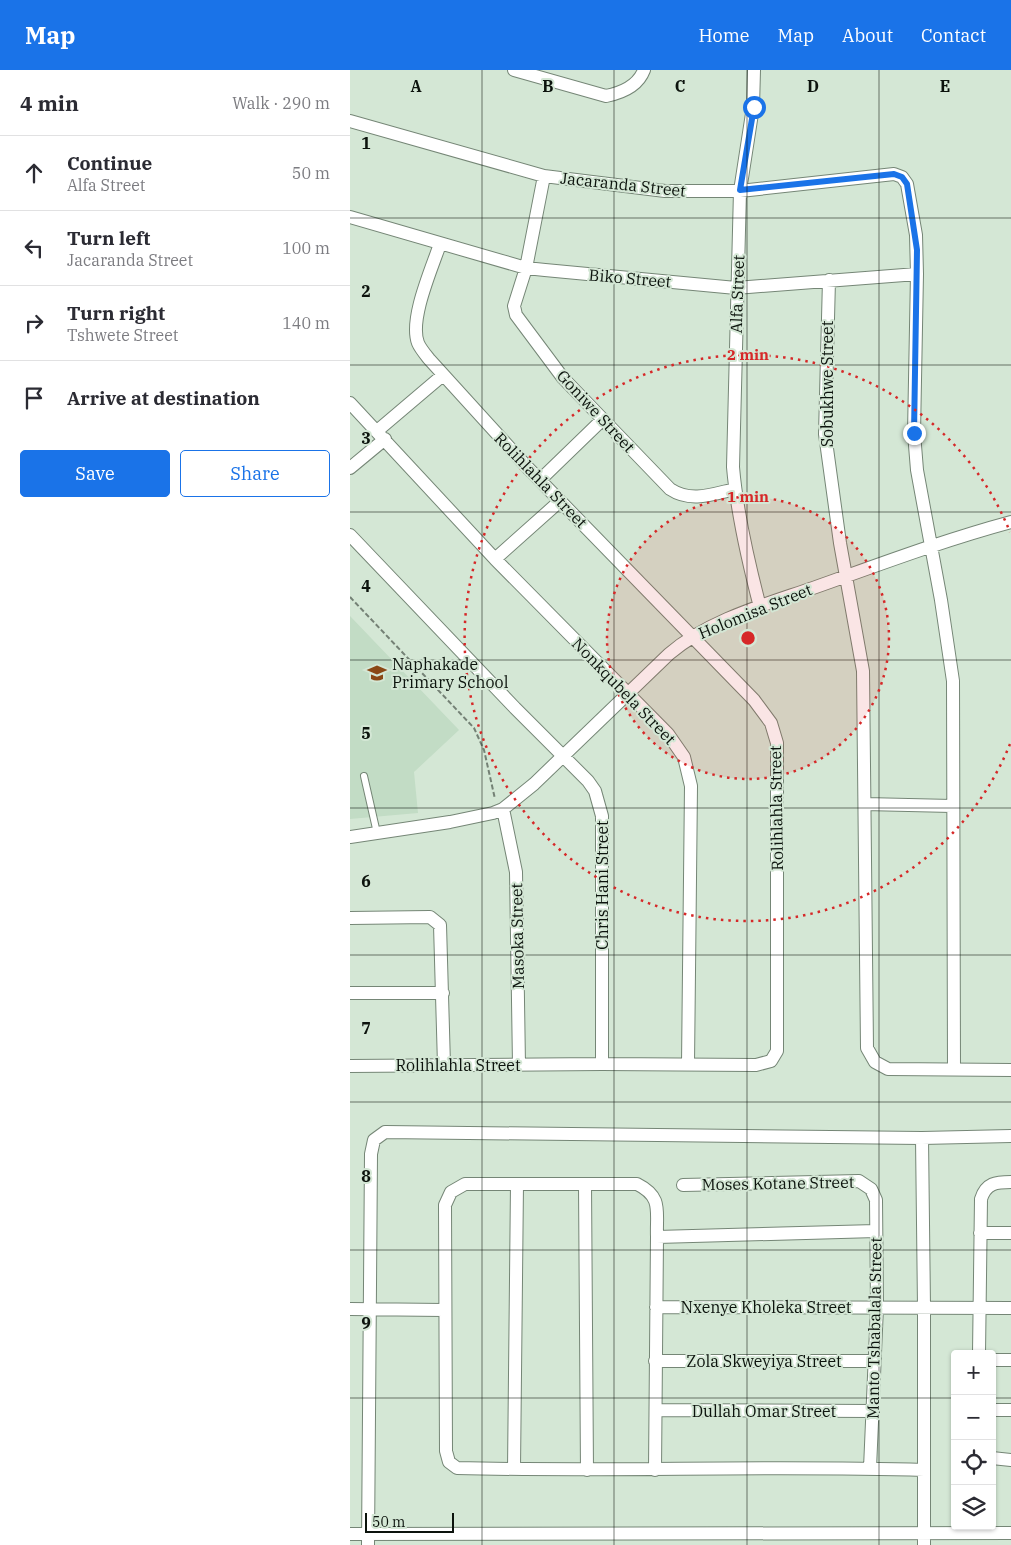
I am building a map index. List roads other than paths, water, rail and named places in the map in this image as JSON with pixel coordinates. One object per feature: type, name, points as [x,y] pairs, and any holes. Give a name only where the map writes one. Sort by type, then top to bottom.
[{"type":"street","points":[[514,70],[606,96],[616,94],[634,84],[644,70]]},
{"type":"street","name":"Alfa Street","points":[[754,70],[754,107],[740,190],[734,422],[735,490],[750,570],[760,607]]},
{"type":"street","name":"Jacaranda Street","points":[[350,121],[544,176],[665,192],[740,190],[894,174],[902,177],[909,192],[916,235],[917,274]]},
{"type":"street","name":"Goniwe Street","points":[[544,176],[526,268],[514,306],[516,315],[563,378],[677,493],[701,497],[735,490]]},
{"type":"street","name":"Biko Street","points":[[350,217],[526,268],[736,288],[917,274]]},
{"type":"street","name":"Rolihlahla Street","points":[[350,1066],[765,1064],[775,1058],[777,1051],[777,742],[771,723],[761,708],[692,635],[540,480],[442,374],[418,343],[416,332],[418,314],[440,244]]},
{"type":"street","points":[[917,274],[914,433],[917,470],[953,681],[954,1069]]},
{"type":"street","name":"Sobukhwe Street","points":[[829,280],[825,434],[840,543],[848,576],[863,671],[865,984],[869,1052],[875,1062],[888,1069],[1011,1070]]},
{"type":"street","points":[[350,468],[442,374]]},
{"type":"street","name":"Nonkqubela Street","points":[[350,403],[495,559],[679,748],[690,774],[688,1064]]},
{"type":"street","points":[[540,480],[603,419]]},
{"type":"street","points":[[495,559],[560,500]]},
{"type":"street","name":"Holomisa Street","points":[[350,837],[450,822],[500,810],[562,756],[669,654],[692,635],[760,607],[1011,522]]},
{"type":"street","name":"Chris Hani Street","points":[[350,535],[588,781],[595,792],[602,816],[602,1064]]},
{"type":"street","points":[[865,804],[952,806]]},
{"type":"street","name":"Masoka Street","points":[[500,810],[509,829],[516,872],[519,1065]]},
{"type":"street","points":[[350,918],[430,917],[436,919],[441,929],[444,1065]]},
{"type":"street","points":[[350,993],[443,993]]},
{"type":"street","points":[[368,1540],[368,1310],[371,1154],[374,1140],[385,1132],[922,1138],[1011,1136]]},
{"type":"street","points":[[922,1138],[924,1539]]},
{"type":"street","name":"Moses Kotane Street","points":[[683,1185],[859,1181],[872,1189]]},
{"type":"street","points":[[979,1350],[981,1199],[985,1189],[993,1183],[1011,1182]]},
{"type":"street","points":[[655,1470],[657,1237],[655,1199],[650,1191],[637,1184],[465,1184],[451,1192],[445,1204],[446,1451],[449,1462],[457,1468],[655,1470],[870,1468],[924,1470]]},
{"type":"street","points":[[514,1469],[517,1184]]},
{"type":"street","points":[[586,1184],[587,1470]]},
{"type":"street","name":"Manto Tshabalala Street","points":[[870,1468],[873,1360],[877,1307],[876,1200],[872,1189]]},
{"type":"street","points":[[657,1237],[876,1231]]},
{"type":"street","points":[[980,1233],[1011,1233]]},
{"type":"street","name":"Nxenye Kholeka Street","points":[[656,1307],[1011,1308]]},
{"type":"street","points":[[350,1309],[444,1310]]},
{"type":"street","name":"Zola Skweyiya Street","points":[[655,1361],[873,1360]]},
{"type":"street","points":[[996,1360],[1011,1360]]},
{"type":"street","name":"Dullah Omar Street","points":[[656,1410],[873,1411]]},
{"type":"street","points":[[996,1410],[1011,1410]]},
{"type":"street","points":[[996,1458],[1011,1460]]},
{"type":"street","points":[[350,1534],[368,1540],[613,1540],[924,1539],[1011,1533]]},
{"type":"lane","points":[[364,776],[377,833]]},
{"type":"place","name":"Naphakade Primary School","points":[[377,673]]}]
